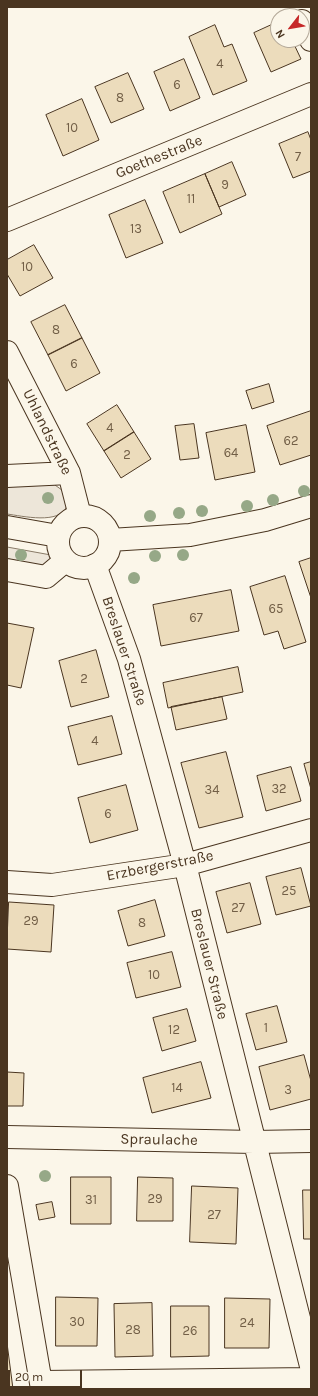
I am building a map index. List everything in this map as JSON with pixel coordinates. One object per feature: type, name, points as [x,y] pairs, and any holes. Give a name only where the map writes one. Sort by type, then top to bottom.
[{"type":"street","name":"Goethestraße","points":[[7,220],[311,94]]},
{"type":"street","name":"Uhlandstraße","points":[[7,352],[69,473],[80,516]]},
{"type":"street","points":[[7,476],[69,473]]},
{"type":"street","points":[[110,540],[190,535],[265,520],[311,506]]},
{"type":"street","points":[[80,516],[89,516],[100,522],[107,530],[110,540],[106,555],[95,565],[81,568],[65,561],[60,552],[58,536],[65,524],[80,516]]},
{"type":"street","points":[[7,527],[58,536]]},
{"type":"street","points":[[7,570],[46,577],[65,561]]},
{"type":"street","name":"Breslauer Straße","points":[[95,565],[129,659],[185,865],[311,1366]]},
{"type":"street","name":"Erzbergerstraße","points":[[7,882],[52,885],[185,865],[311,830]]},
{"type":"street","name":"Spraulache","points":[[7,1137],[254,1142],[311,1141]]},
{"type":"street","points":[[7,1186],[42,1386],[311,1379]]},
{"type":"shaded area","points":[[55,485],[66,493],[67,504],[63,512],[57,516],[40,518],[7,514],[7,487]]},
{"type":"shaded area","points":[[7,547],[51,555],[54,558],[50,568],[7,560]]},
{"type":"building","points":[[215,25],[224,47],[232,44],[247,81],[213,95],[189,37]]},
{"type":"building","points":[[270,26],[270,48],[296,48],[301,59],[271,72],[254,33]]},
{"type":"building","points":[[184,59],[200,98],[170,111],[154,72]]},
{"type":"building","points":[[128,73],[144,109],[111,123],[95,87]]},
{"type":"building","points":[[82,99],[99,140],[63,156],[46,115]]},
{"type":"building","points":[[308,132],[311,140],[311,171],[293,178],[279,144]]},
{"type":"building","points":[[232,162],[246,195],[219,207],[205,174]]},
{"type":"building","points":[[205,174],[222,214],[180,233],[163,192]]},
{"type":"building","points":[[145,200],[163,243],[126,258],[109,215]]},
{"type":"building","points":[[34,245],[53,278],[20,296],[7,274],[7,260]]},
{"type":"building","points":[[65,305],[82,338],[48,355],[31,322]]},
{"type":"building","points":[[82,338],[100,373],[66,391],[48,355]]},
{"type":"building","points":[[269,384],[274,402],[252,409],[246,391]]},
{"type":"building","points":[[117,405],[134,432],[104,451],[87,424]]},
{"type":"building","points":[[311,411],[311,455],[280,465],[267,426]]},
{"type":"building","points":[[194,424],[199,458],[180,460],[175,426]]},
{"type":"building","points":[[246,425],[255,472],[215,480],[206,433]]},
{"type":"building","points":[[134,432],[151,459],[121,478],[104,451]]},
{"type":"building","points":[[311,558],[311,598],[299,562]]},
{"type":"building","points":[[285,576],[306,642],[284,649],[278,631],[264,635],[250,587]]},
{"type":"building","points":[[231,590],[239,631],[161,646],[153,605]]},
{"type":"building","points":[[7,623],[34,628],[21,688],[7,685]]},
{"type":"building","points":[[96,650],[109,697],[71,707],[59,661]]},
{"type":"building","points":[[238,667],[243,692],[168,708],[163,683]]},
{"type":"building","points":[[222,697],[227,719],[176,730],[171,707]]},
{"type":"building","points":[[112,716],[122,754],[78,765],[68,727]]},
{"type":"building","points":[[226,752],[243,817],[199,828],[181,763]]},
{"type":"building","points":[[311,762],[311,789],[304,764]]},
{"type":"building","points":[[291,767],[301,801],[266,811],[257,776]]},
{"type":"building","points":[[126,785],[138,830],[90,843],[78,798]]},
{"type":"building","points":[[301,868],[311,906],[276,915],[266,877]]},
{"type":"building","points":[[250,883],[261,924],[227,933],[216,892]]},
{"type":"building","points":[[155,900],[165,936],[128,946],[118,911]]},
{"type":"building","points":[[9,902],[54,905],[51,952],[7,949]]},
{"type":"building","points":[[172,952],[181,987],[136,998],[127,963]]},
{"type":"building","points":[[277,1006],[287,1042],[256,1050],[246,1014]]},
{"type":"building","points":[[187,1009],[196,1041],[162,1051],[153,1018]]},
{"type":"building","points":[[304,1055],[311,1081],[311,1099],[270,1110],[259,1067]]},
{"type":"building","points":[[201,1062],[211,1098],[152,1113],[143,1078]]},
{"type":"building","points":[[7,1072],[24,1073],[23,1106],[7,1106]]},
{"type":"building","points":[[71,1177],[111,1177],[111,1224],[71,1224]]},
{"type":"building","points":[[138,1177],[173,1178],[173,1221],[137,1221]]},
{"type":"building","points":[[192,1186],[238,1188],[236,1244],[190,1242]]},
{"type":"building","points":[[303,1190],[311,1190],[311,1239],[304,1239]]},
{"type":"building","points":[[52,1202],[55,1217],[39,1220],[36,1205]]},
{"type":"building","points":[[56,1297],[98,1298],[97,1346],[56,1346]]},
{"type":"building","points":[[225,1298],[270,1299],[269,1348],[225,1348]]},
{"type":"building","points":[[152,1303],[153,1356],[115,1357],[114,1304]]},
{"type":"building","points":[[171,1306],[209,1306],[209,1356],[171,1357]]},
{"type":"building","points":[[7,1343],[13,1389],[7,1389]]}]
